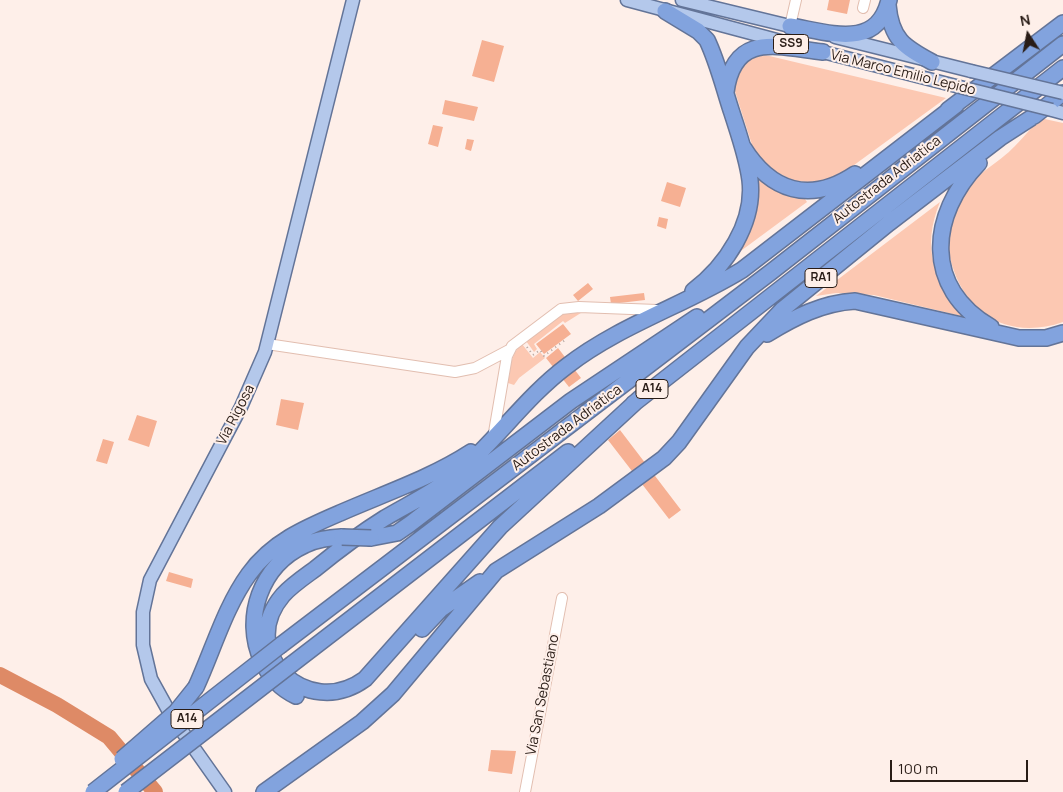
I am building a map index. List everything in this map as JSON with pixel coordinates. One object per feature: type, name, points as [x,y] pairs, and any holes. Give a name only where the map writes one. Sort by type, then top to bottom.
[{"type":"highway","points":[[790,26],[845,34],[862,34],[878,23],[888,3]]},
{"type":"highway","points":[[888,3],[890,22],[896,36],[905,46],[932,62]]},
{"type":"highway","points":[[665,11],[703,35],[714,57],[743,147],[751,190],[750,202],[741,232],[719,268],[673,308]]},
{"type":"highway","points":[[1010,63],[1063,11]]},
{"type":"highway","points":[[640,398],[500,527],[365,679],[345,691],[334,693],[308,691],[298,686],[277,666],[267,641],[270,617],[282,596],[338,550],[384,519],[449,480],[493,438],[533,395],[565,367],[616,333],[708,291],[774,248],[1063,23]]},
{"type":"highway","name":"Autostrada Adriatica","points":[[92,792],[771,272],[1063,44]]},
{"type":"highway","points":[[726,93],[728,77],[735,61],[750,49],[765,46],[822,52]]},
{"type":"highway","name":"Autostrada Adriatica","points":[[126,792],[640,398],[1063,68]]},
{"type":"highway","name":"RA1","points":[[496,571],[599,506],[664,458],[679,442],[747,347],[783,310],[830,270],[1000,138],[1032,118],[1063,93]]},
{"type":"highway","points":[[743,147],[754,166],[772,180],[805,190],[827,188],[845,180],[956,105]]},
{"type":"highway","points":[[1003,334],[972,315],[954,294],[942,261],[942,223],[954,195],[971,172],[1032,118]]},
{"type":"highway","points":[[496,571],[441,610],[370,688],[360,695],[338,702],[311,702],[290,693],[272,677],[264,666],[255,641],[255,608],[261,588],[284,559],[305,545],[317,540],[342,537],[371,538],[397,533],[571,401],[664,338],[771,272]]},
{"type":"highway","points":[[747,347],[789,320],[818,307],[835,302],[880,305],[1032,339],[1063,333]]},
{"type":"highway","points":[[92,792],[133,748],[176,712],[196,687],[242,585],[258,563],[275,546],[307,527],[459,460],[493,438]]},
{"type":"highway","points":[[264,792],[362,722],[393,694],[496,571]]},
{"type":"main road","name":"Via Rigosa","points":[[225,792],[172,717],[154,686],[143,645],[143,612],[150,580],[242,407],[267,344],[352,5],[360,0]]},
{"type":"main road","name":"Via Marco Emilio Lepido","points":[[626,0],[822,52],[1058,111]]},
{"type":"main road","name":"Via Marco Emilio Lepido","points":[[682,0],[1063,93]]},
{"type":"street","points":[[790,26],[796,0]]},
{"type":"street","points":[[267,344],[455,372],[475,368],[509,350],[554,313],[568,308],[648,311],[673,308]]},
{"type":"street","points":[[493,438],[509,350]]},
{"type":"street","name":"Via San Sebastiano","points":[[525,792],[562,598]]},
{"type":"path","points":[[521,339],[533,355],[540,350],[544,356],[564,339]]},
{"type":"shaded area","points":[[761,54],[946,98],[839,176],[820,183],[794,181],[769,168],[754,151],[732,82],[742,64]]},
{"type":"shaded area","points":[[1040,118],[1063,123],[1063,322],[1045,327],[1028,328],[1011,326],[996,321],[971,302],[962,288],[952,265],[948,245],[949,225],[968,188],[980,175],[1015,146]]},
{"type":"shaded area","points":[[752,171],[805,199],[807,202],[738,253]]},
{"type":"shaded area","points":[[940,202],[934,219],[932,234],[931,249],[934,263],[938,277],[945,290],[965,317],[874,295],[836,293],[816,296]]},
{"type":"shaded area","points":[[584,311],[565,323],[563,321],[534,344],[537,349],[534,352],[526,341],[562,314]]},
{"type":"shaded area","points":[[522,344],[533,358],[540,352],[545,358],[519,378],[514,385],[508,383],[511,367],[515,352]]},
{"type":"building","points":[[829,0],[850,0],[847,14],[827,10]]},
{"type":"building","points":[[482,40],[504,46],[494,82],[472,76]]},
{"type":"building","points":[[445,100],[478,107],[474,121],[442,114]]},
{"type":"building","points":[[433,125],[443,127],[438,147],[428,144]]},
{"type":"building","points":[[467,139],[474,140],[471,151],[465,149]]},
{"type":"building","points":[[667,182],[686,188],[680,207],[661,201]]},
{"type":"building","points":[[659,217],[668,219],[666,229],[657,226]]},
{"type":"building","points":[[588,283],[593,289],[578,301],[573,295]]},
{"type":"building","points":[[644,293],[645,300],[611,304],[610,297]]},
{"type":"building","points":[[563,324],[571,334],[544,354],[536,344]]},
{"type":"building","points":[[558,348],[581,378],[569,387],[546,358]]},
{"type":"building","points":[[281,399],[304,403],[298,430],[276,425]]},
{"type":"building","points":[[137,415],[157,421],[149,447],[128,440]]},
{"type":"building","points":[[620,430],[681,510],[669,519],[608,440]]},
{"type":"building","points":[[103,439],[114,442],[107,464],[96,461]]},
{"type":"building","points":[[169,572],[193,579],[191,588],[166,581]]},
{"type":"building","points":[[491,750],[516,751],[512,774],[488,771]]},
{"type":"waterway","points":[[0,675],[57,705],[109,737],[155,792]]}]
